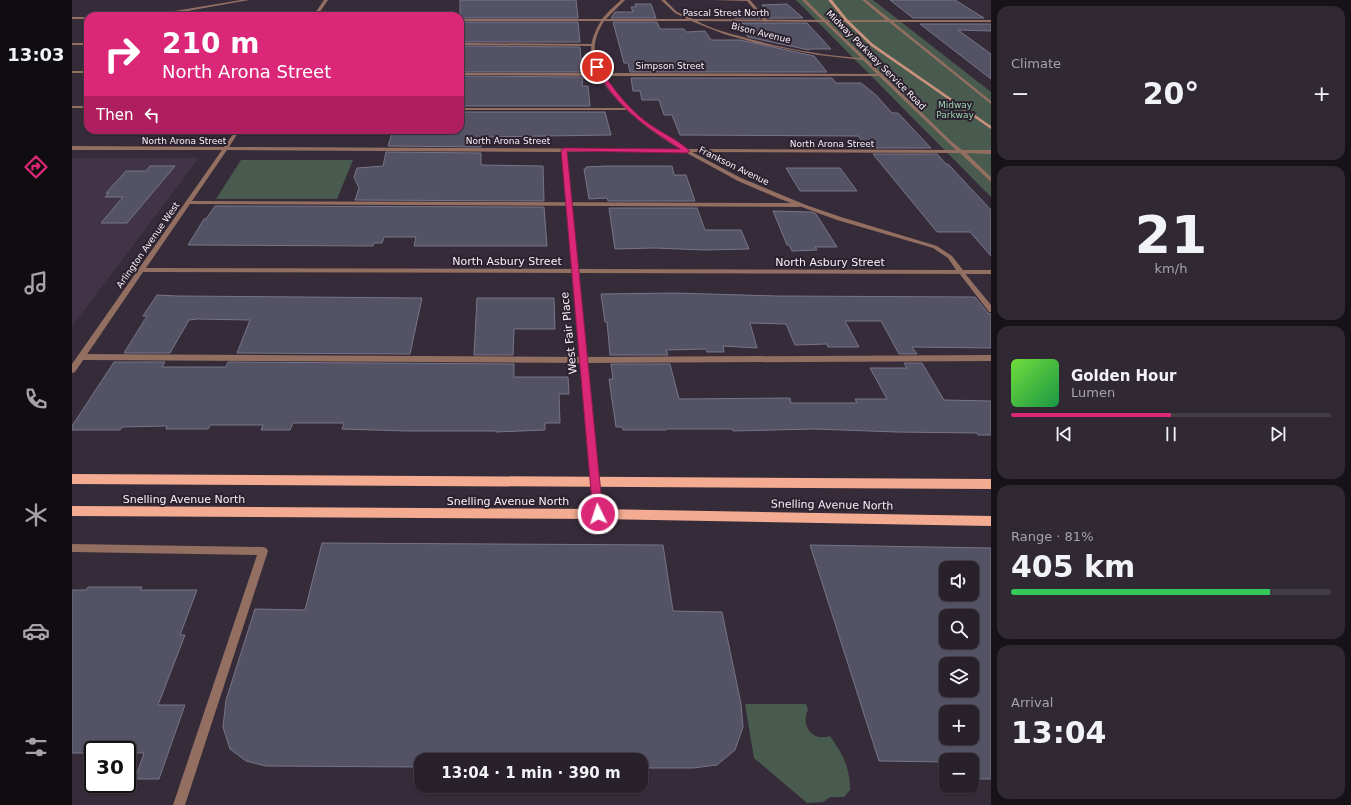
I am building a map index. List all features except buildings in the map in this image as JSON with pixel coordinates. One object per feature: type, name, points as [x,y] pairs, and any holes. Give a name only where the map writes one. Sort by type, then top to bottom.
[{"type":"main road","name":"Snelling Avenue North","points":[[72,479],[991,484]]},
{"type":"main road","name":"Snelling Avenue North","points":[[72,511],[598,514],[991,521]]},
{"type":"street","points":[[175,12],[247,0]]},
{"type":"street","points":[[318,12],[326,0]]},
{"type":"street","points":[[464,44],[592,44],[595,32],[603,20],[612,8],[624,0]]},
{"type":"street","name":"Bison Avenue","points":[[663,0],[670,9],[691,21],[740,36],[789,48],[846,58],[864,59]]},
{"type":"street","points":[[713,0],[748,0],[766,21]]},
{"type":"street","name":"Midway Parkway Service Road","points":[[804,0],[879,75],[991,180]]},
{"type":"street","points":[[830,0],[847,21],[881,51],[991,128]]},
{"type":"street","points":[[864,0],[991,103]]},
{"type":"street","points":[[72,18],[84,18]]},
{"type":"street","name":"Pascal Street North","points":[[464,20],[991,22]]},
{"type":"street","points":[[72,44],[84,44]]},
{"type":"street","name":"Frankson Avenue","points":[[592,44],[594,61],[600,74],[613,93],[628,109],[646,124],[687,151],[723,171],[799,205],[935,247],[950,257],[991,310]]},
{"type":"street","points":[[72,72],[84,72]]},
{"type":"street","name":"Simpson Street","points":[[464,74],[879,75]]},
{"type":"street","points":[[72,107],[84,107]]},
{"type":"street","points":[[464,109],[628,109]]},
{"type":"street","name":"Arlington Avenue West","points":[[72,370],[235,134]]},
{"type":"street","name":"North Arona Street","points":[[72,148],[991,152]]},
{"type":"street","name":"West Fair Place","points":[[564,150],[598,514]]},
{"type":"street","points":[[188,203],[799,205]]},
{"type":"street","name":"North Asbury Street","points":[[142,270],[991,272]]},
{"type":"street","points":[[82,357],[584,360],[991,358]]},
{"type":"street","points":[[72,548],[263,551],[179,805]]},
{"type":"shaded area","points":[[72,158],[199,158],[72,326]]},
{"type":"green space","name":"Midway Parkway","points":[[796,0],[873,0],[991,92],[991,197]]},
{"type":"green space","points":[[241,160],[353,160],[337,199],[216,199]]},
{"type":"green space","points":[[745,704],[806,704],[808,710],[806,716],[807,727],[813,735],[818,737],[830,736],[839,749],[845,762],[849,775],[850,790],[844,797],[830,797],[823,802],[807,803],[754,758]]},
{"type":"route","points":[[597,67],[604,81],[628,109],[646,124],[687,151],[564,150],[598,514]]}]
